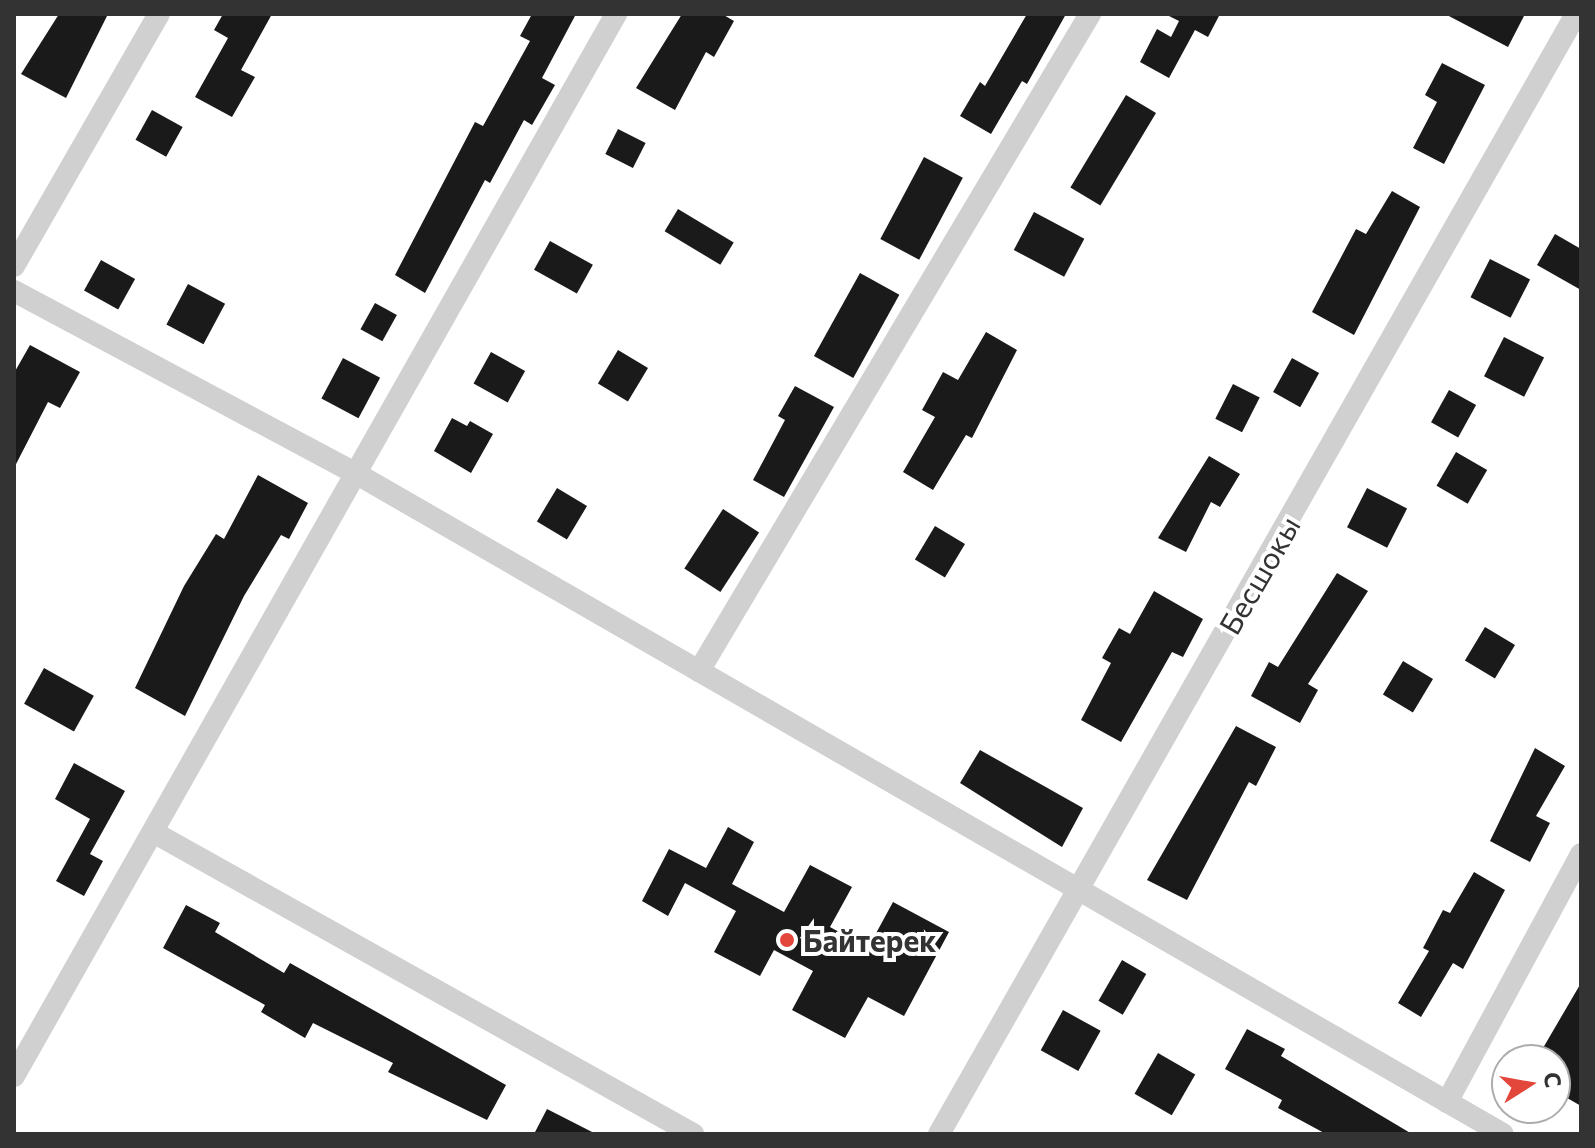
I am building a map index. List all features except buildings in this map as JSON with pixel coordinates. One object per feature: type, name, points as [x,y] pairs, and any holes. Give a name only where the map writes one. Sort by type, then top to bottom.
[{"type":"street","points":[[14,266],[159,14]]},
{"type":"street","points":[[14,1076],[616,14]]},
{"type":"street","points":[[699,671],[1090,14]]},
{"type":"street","name":"Бесшокы","points":[[939,1134],[1080,891],[1576,14]]},
{"type":"street","points":[[14,291],[357,474],[1503,1134]]},
{"type":"street","points":[[153,832],[693,1134]]},
{"type":"street","points":[[1447,1102],[1581,854]]},
{"type":"place","name":"Байтерек","points":[[787,940]]}]
